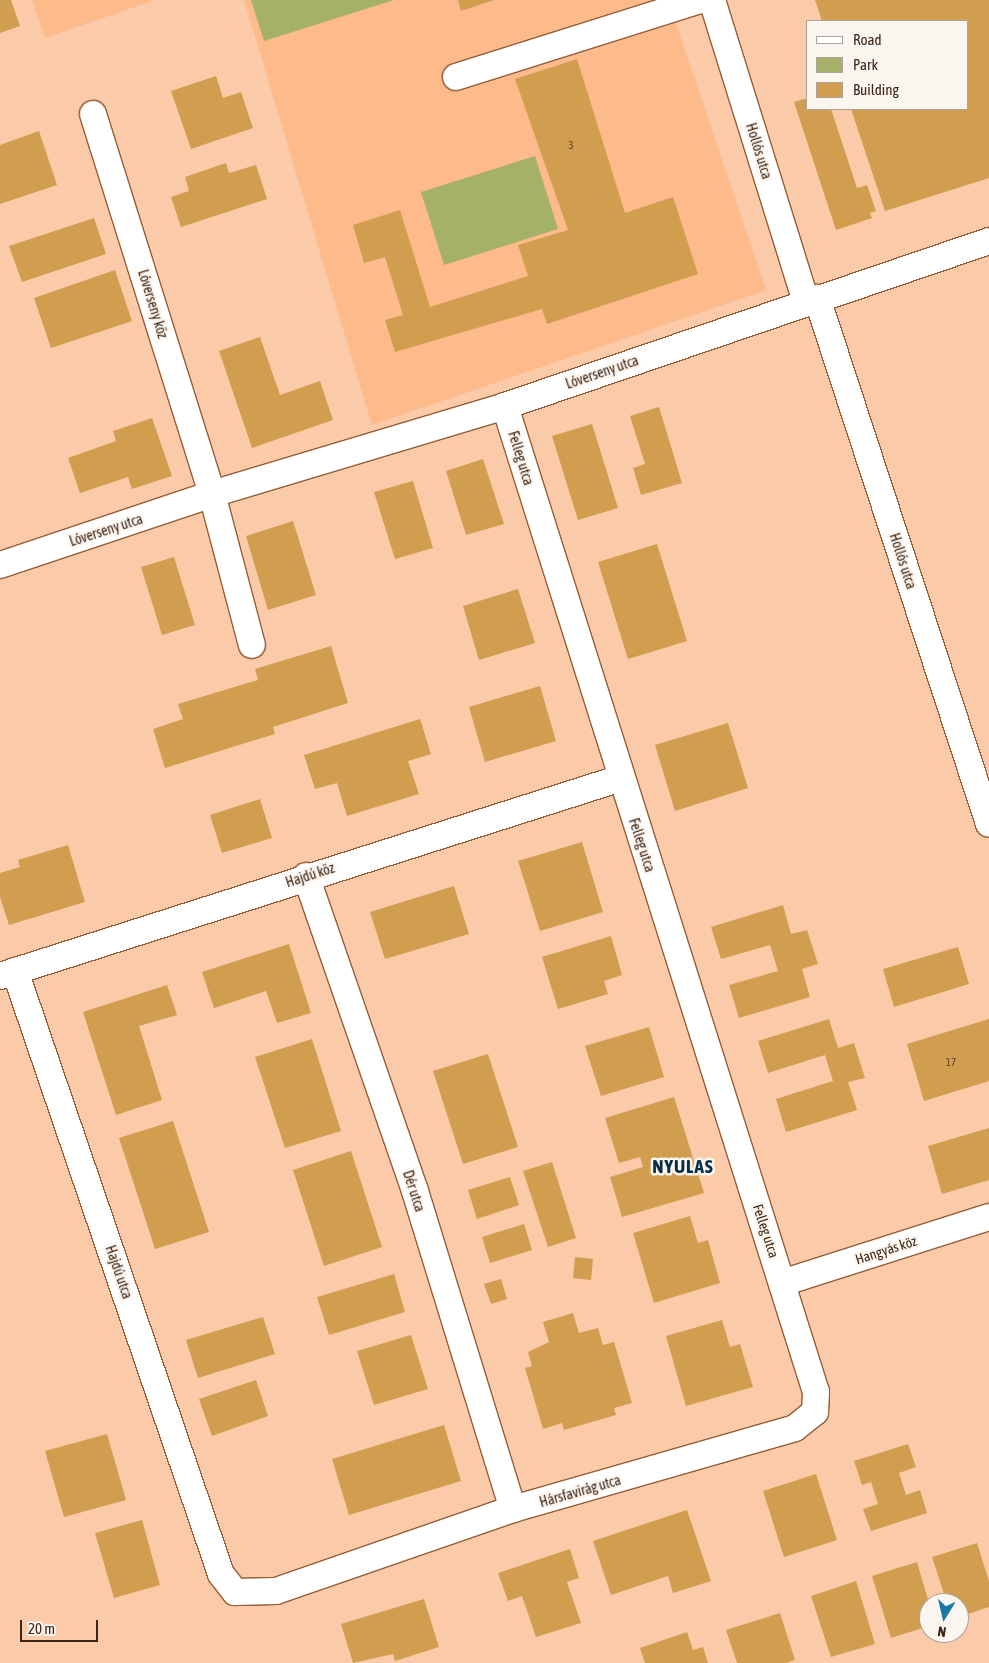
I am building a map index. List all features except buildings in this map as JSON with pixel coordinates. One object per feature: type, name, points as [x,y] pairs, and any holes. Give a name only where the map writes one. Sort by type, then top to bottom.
[{"type":"street","points":[[456,77],[700,0]]},
{"type":"street","name":"Hollós utca","points":[[712,0],[989,824]]},
{"type":"street","name":"Lóverseny köz","points":[[93,114],[212,494]]},
{"type":"street","name":"Lóverseny utca","points":[[0,565],[212,494],[505,406],[989,241]]},
{"type":"street","name":"Felleg utca","points":[[505,406],[782,1283]]},
{"type":"street","points":[[212,494],[252,645]]},
{"type":"street","name":"Hajdú köz","points":[[8,974],[306,876],[621,778]]},
{"type":"street","name":"Dér utca","points":[[306,876],[414,1192],[513,1510]]},
{"type":"street","name":"Hajdú utca","points":[[8,974],[221,1574]]},
{"type":"street","name":"Hangyás köz","points":[[782,1283],[989,1217]]},
{"type":"street","name":"Hársfavirág utca","points":[[221,1574],[235,1592],[276,1591],[513,1510],[795,1428],[815,1412],[816,1392],[782,1283]]},
{"type":"shaded area","points":[[32,0],[155,0],[45,38]]},
{"type":"shaded area","points":[[244,0],[668,0],[766,290],[372,425]]},
{"type":"green space","points":[[251,0],[394,0],[264,41]]},
{"type":"green space","points":[[535,156],[558,229],[444,265],[421,192]]},
{"type":"district","name":"NYULAS","points":[[683,1167]]}]
